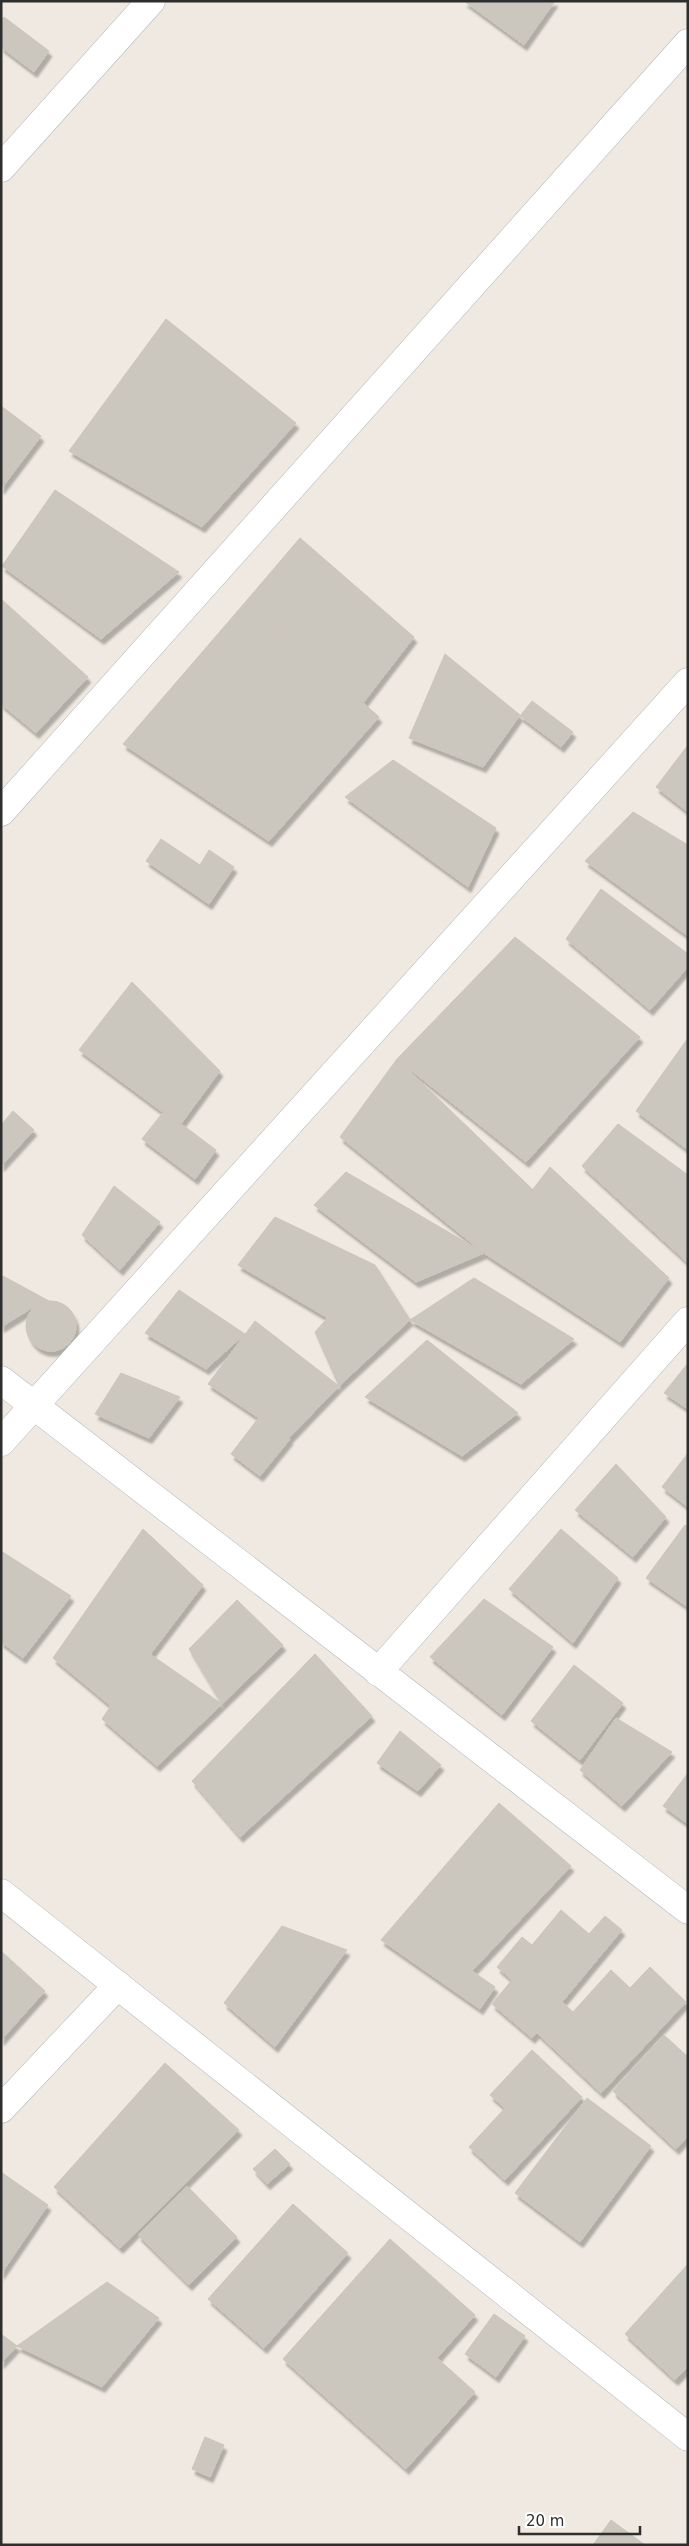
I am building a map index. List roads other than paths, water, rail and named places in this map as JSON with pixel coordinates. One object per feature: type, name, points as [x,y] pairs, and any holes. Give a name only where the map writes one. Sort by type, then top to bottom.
[{"type":"street","points":[[1,168],[151,1]]},
{"type":"street","points":[[1,812],[688,43]]},
{"type":"street","points":[[1,1442],[688,682]]},
{"type":"street","points":[[378,1672],[688,1321]]},
{"type":"street","points":[[1,1380],[688,1910]]},
{"type":"street","points":[[1,1893],[688,2437]]},
{"type":"street","points":[[1,2109],[118,1985]]}]
